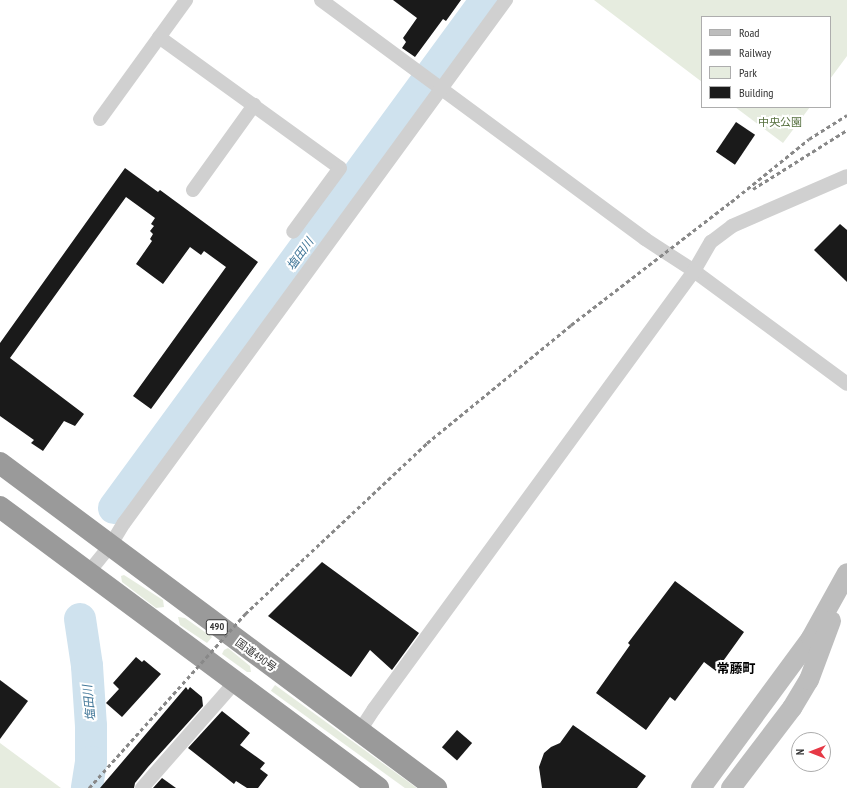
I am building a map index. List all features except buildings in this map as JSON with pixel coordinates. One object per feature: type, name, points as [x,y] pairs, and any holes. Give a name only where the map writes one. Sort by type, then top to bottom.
[{"type":"highway","name":"国道490号","points":[[0,463],[436,788]]},
{"type":"highway","points":[[0,507],[378,788]]},
{"type":"street","points":[[100,119],[186,0]]},
{"type":"street","points":[[321,0],[645,239],[694,271],[847,384]]},
{"type":"street","points":[[88,573],[110,546],[438,87],[506,0]]},
{"type":"street","points":[[159,36],[340,168],[294,232]]},
{"type":"street","points":[[193,190],[254,105]]},
{"type":"street","points":[[360,732],[374,709],[694,271],[711,242],[732,226],[847,176]]},
{"type":"street","points":[[701,788],[811,638],[847,573]]},
{"type":"street","points":[[731,788],[792,708],[809,680],[818,660],[847,573]]},
{"type":"street","points":[[142,788],[235,682]]},
{"type":"green space","points":[[594,0],[847,0],[847,56],[831,78],[831,16],[701,16],[701,81]]},
{"type":"green space","name":"中央公園","points":[[736,108],[809,108],[783,143]]},
{"type":"green space","points":[[124,575],[163,600],[164,607],[156,608],[122,582],[121,576]]},
{"type":"green space","points":[[178,617],[185,618],[212,637],[207,643],[180,625]]},
{"type":"green space","points":[[228,648],[250,666],[251,672],[247,672],[222,654],[224,650]]},
{"type":"green space","points":[[275,685],[417,788],[405,788],[271,691]]},
{"type":"green space","points":[[0,743],[61,788],[0,788]]},
{"type":"waterway","name":"塩田川","points":[[114,508],[486,0]]},
{"type":"waterway","name":"塩田川","points":[[80,619],[87,666],[91,726],[91,762],[87,788]]},
{"type":"railway","points":[[89,788],[245,614],[427,443],[571,325],[731,202],[809,139],[847,115]]},
{"type":"railway","points":[[753,189],[847,130]]},
{"type":"district","name":"常藤町","points":[[736,669]]}]
